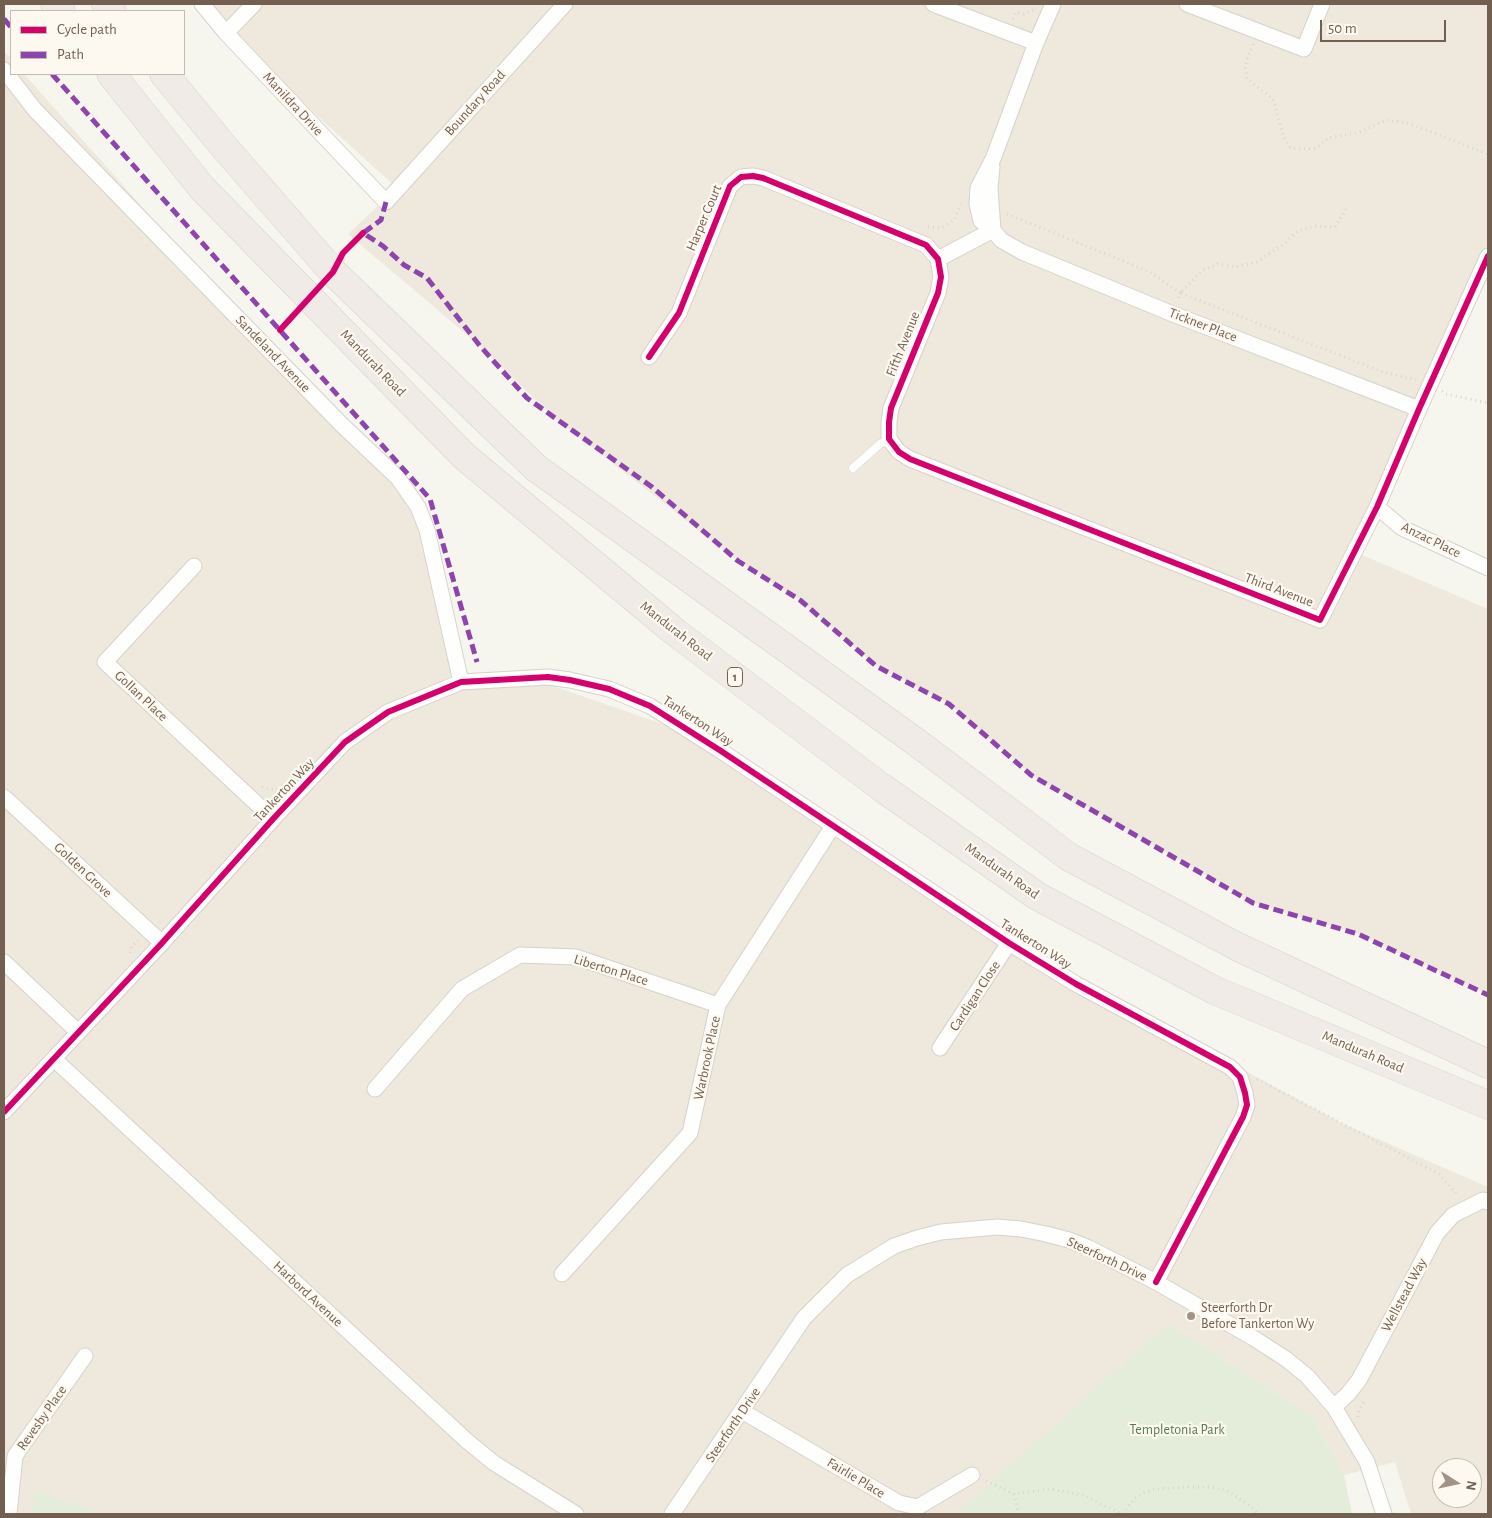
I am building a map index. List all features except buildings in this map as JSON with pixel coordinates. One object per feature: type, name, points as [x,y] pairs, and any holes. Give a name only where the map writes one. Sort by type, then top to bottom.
[{"type":"highway","name":"Mandurah Road","points":[[112,75],[202,188],[464,456],[675,632],[857,769],[1037,896],[1214,990],[1488,1105]]},
{"type":"highway","points":[[165,75],[225,148],[333,272],[536,468],[916,742],[1069,857],[1238,947],[1488,1064]]},
{"type":"street","name":"Manildra Drive","points":[[202,4],[226,33],[386,202]]},
{"type":"street","points":[[226,33],[254,4]]},
{"type":"street","name":"Boundary Road","points":[[386,202],[564,4]]},
{"type":"street","points":[[933,4],[1036,44]]},
{"type":"street","points":[[938,259],[993,230],[984,206],[990,188],[993,159],[1053,4]]},
{"type":"street","points":[[1187,4],[1304,49],[1322,4]]},
{"type":"street","name":"Sandeland Avenue","points":[[4,70],[42,117],[342,425],[398,478],[418,507],[427,530],[461,682]]},
{"type":"street","name":"Harper Court","points":[[649,356],[679,312],[730,186],[741,177],[753,176],[763,178],[913,239],[926,245],[938,259]]},
{"type":"street","name":"Tickner Place","points":[[993,230],[1001,240],[1022,252],[1173,314],[1419,409]]},
{"type":"street","name":"Third Avenue","points":[[889,439],[899,452],[910,459],[1320,620],[1378,508],[1419,409],[1488,256]]},
{"type":"street","name":"Fifth Avenue","points":[[889,439],[891,408],[938,293],[941,277],[938,259]]},
{"type":"street","name":"Anzac Place","points":[[1378,508],[1402,528],[1488,568]]},
{"type":"street","name":"Gollan Place","points":[[194,566],[105,662],[273,819]]},
{"type":"street","name":"Tankerton Way","points":[[4,1112],[162,943],[345,742],[388,712],[461,682],[548,677],[570,680],[609,689],[650,706],[721,751],[1009,943],[1083,988],[1214,1057],[1230,1067],[1240,1077],[1247,1105],[1243,1117],[1156,1282]]},
{"type":"street","name":"Golden Grove","points":[[4,797],[162,943]]},
{"type":"street","name":"Warbrook Place","points":[[562,1274],[690,1133],[718,1005],[833,826]]},
{"type":"street","name":"Cardigan Close","points":[[940,1048],[1009,943]]},
{"type":"street","name":"Liberton Place","points":[[376,1090],[462,989],[520,955],[576,957],[718,1005]]},
{"type":"street","points":[[4,962],[78,1032]]},
{"type":"street","name":"Harbord Avenue","points":[[54,1059],[467,1441],[494,1463],[576,1514]]},
{"type":"street","name":"Wellstead Way","points":[[1334,1407],[1359,1380],[1437,1233],[1453,1215],[1482,1200],[1488,1202]]},
{"type":"street","name":"Steerforth Drive","points":[[672,1514],[804,1318],[847,1275],[894,1246],[917,1238],[942,1232],[997,1227],[1021,1229],[1069,1240],[1112,1259],[1156,1282],[1286,1359],[1307,1376],[1334,1407],[1367,1462],[1384,1514]]},
{"type":"street","name":"Revesby Place","points":[[9,1514],[15,1456],[85,1356]]},
{"type":"street","name":"Fairlie Place","points":[[742,1411],[899,1503],[918,1507],[972,1475]]},
{"type":"lane","points":[[853,468],[880,444],[889,439]]},
{"type":"path","points":[[1008,33],[1016,12],[1024,14],[1034,11],[1037,4]]},
{"type":"path","points":[[1258,31],[1245,65],[1247,80],[1273,99],[1284,138],[1290,147],[1302,149],[1316,148],[1328,138],[1357,133],[1387,120],[1408,123],[1488,154]]},
{"type":"path","points":[[913,239],[921,225],[930,228],[941,228],[954,220],[964,199],[1150,272],[1180,294],[1383,372],[1431,384],[1446,394],[1488,403]]},
{"type":"path","points":[[1173,314],[1180,294],[1203,270],[1218,264],[1235,267],[1257,262],[1285,243],[1298,231],[1314,226],[1335,227],[1346,209]]},
{"type":"path","points":[[249,796],[259,786],[275,790],[288,787]]},
{"type":"path","points":[[129,956],[132,946],[148,930]]},
{"type":"path","points":[[1252,1074],[1258,1081],[1439,1174],[1467,1208]]},
{"type":"path","points":[[972,1475],[1014,1494],[1050,1489],[1083,1495],[1122,1514],[1134,1499],[1142,1493],[1156,1489],[1210,1487],[1226,1490],[1252,1506],[1258,1514]]},
{"type":"path","points":[[1014,1494],[1019,1514]]},
{"type":"shaded area","points":[[202,4],[1488,4],[1488,252],[1355,552],[1488,609],[1488,995],[1358,934],[1253,903],[1031,775],[949,704],[876,666],[800,600],[738,561],[555,418],[480,346],[348,234],[397,188],[226,33]]},
{"type":"shaded area","points":[[4,51],[10,58],[10,75],[25,75],[278,360],[418,507],[461,682],[527,677],[697,736],[1009,943],[1343,1124],[1488,1187],[1488,1514],[1411,1514],[1395,1462],[1344,1475],[1313,1417],[1168,1324],[955,1514],[4,1514]]},
{"type":"green space","name":"Templetonia Park","points":[[1168,1324],[1313,1417],[1344,1475],[1352,1514],[955,1514]]},
{"type":"green space","points":[[35,1491],[102,1514],[33,1514]]},
{"type":"marked path","points":[[4,19],[10,26]]},
{"type":"marked path","points":[[53,75],[430,499],[477,662]]},
{"type":"marked path","points":[[386,202],[381,220],[363,233],[383,246],[404,265],[427,278],[480,346],[527,398],[652,487],[738,561],[800,600],[876,666],[949,704],[1031,775],[1253,903],[1358,934],[1488,995]]},
{"type":"cycle path","points":[[649,357],[679,313],[730,186],[741,177],[753,176],[763,178],[926,245],[938,259],[941,277],[938,293],[891,408],[889,439],[899,452],[910,459],[1320,620],[1377,507],[1488,256]]},
{"type":"cycle path","points":[[280,330],[333,272],[343,253],[363,233]]},
{"type":"cycle path","points":[[4,1112],[162,943],[345,742],[388,712],[461,682],[548,677],[570,680],[609,689],[650,706],[721,751],[1009,943],[1076,984],[1230,1067],[1240,1077],[1247,1105],[1243,1117],[1156,1282]]},
{"type":"place","name":"Steerforth Dr Before Tankerton Wy","points":[[1191,1316]]}]
